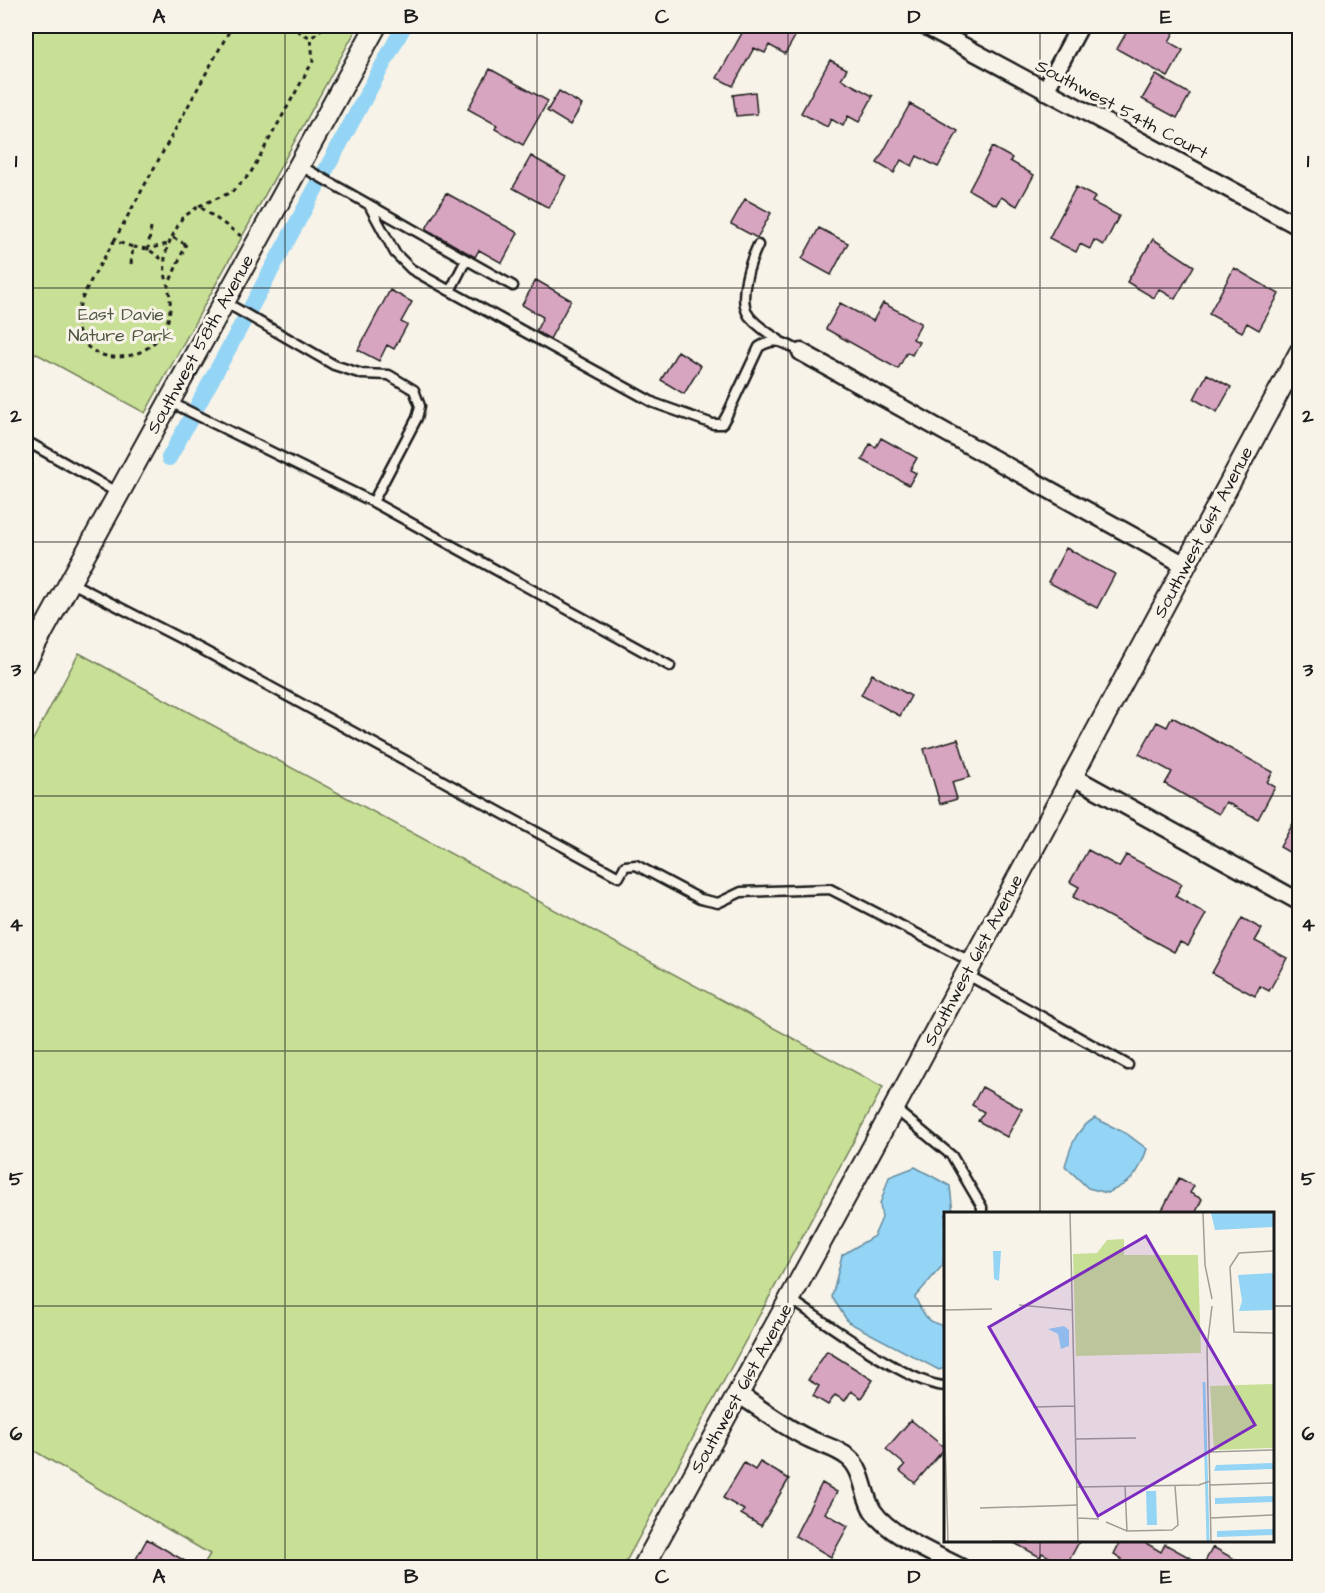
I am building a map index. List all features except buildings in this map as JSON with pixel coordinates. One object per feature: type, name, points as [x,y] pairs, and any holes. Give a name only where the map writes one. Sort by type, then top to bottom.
[{"type":"street","name":"Southwest 58th Avenue","points":[[26,662],[118,493],[230,305],[299,165],[376,26]]},
{"type":"street","name":"Southwest 54th Court","points":[[926,26],[1299,227]]},
{"type":"street","points":[[1045,91],[1080,26]]},
{"type":"street","points":[[801,352],[1185,565]]},
{"type":"street","name":"Southwest 61st Avenue","points":[[643,1568],[894,1108],[1299,355]]},
{"type":"street","points":[[1072,776],[1299,902]]},
{"type":"street","points":[[738,1394],[789,1428],[813,1441],[834,1447],[851,1460],[864,1482],[873,1511],[887,1525],[915,1544],[962,1568]]},
{"type":"lane","points":[[299,165],[513,286]]},
{"type":"lane","points":[[369,205],[394,253],[411,269],[654,403],[713,424],[722,424],[759,347],[769,341],[779,340]]},
{"type":"lane","points":[[758,244],[751,260],[744,297],[748,315],[763,330],[801,352]]},
{"type":"lane","points":[[450,291],[466,260]]},
{"type":"lane","points":[[230,305],[334,364],[351,372],[389,375],[414,390],[419,396],[417,418],[373,502]]},
{"type":"lane","points":[[173,404],[373,502],[670,666]]},
{"type":"lane","points":[[26,441],[118,493]]},
{"type":"lane","points":[[70,582],[256,679],[618,877],[625,866],[636,865],[700,899],[718,903],[741,892],[830,889],[969,968],[1128,1065]]},
{"type":"lane","points":[[894,1108],[952,1156],[982,1207],[982,1212]]},
{"type":"lane","points":[[790,1299],[865,1349],[903,1370],[944,1386]]},
{"type":"path","points":[[231,26],[78,312],[78,327],[88,345],[101,354],[116,358],[133,356],[153,345],[167,325],[170,300],[164,261],[169,243],[187,212],[232,192],[250,174],[313,61],[310,38]]},
{"type":"path","points":[[289,26],[310,38]]},
{"type":"path","points":[[310,38],[325,26]]},
{"type":"path","points":[[199,206],[241,236]]},
{"type":"path","points":[[148,249],[151,228]]},
{"type":"path","points":[[168,286],[186,244],[172,237]]},
{"type":"path","points":[[114,241],[148,249],[169,243]]},
{"type":"path","points":[[131,264],[133,247]]},
{"type":"path","points":[[148,249],[164,261]]},
{"type":"green space","name":"East Davie Nature Park","points":[[26,26],[358,26],[145,413],[26,348]]},
{"type":"green space","points":[[79,653],[883,1087],[623,1567],[202,1567],[210,1554],[26,1446],[26,753]]},
{"type":"water","points":[[1095,1118],[1127,1134],[1147,1149],[1133,1177],[1107,1193],[1088,1188],[1065,1166],[1075,1138],[1083,1127]]},
{"type":"water","points":[[915,1167],[950,1186],[953,1212],[944,1212],[943,1265],[915,1297],[926,1317],[934,1323],[944,1326],[944,1368],[939,1370],[848,1322],[832,1297],[842,1255],[874,1236],[882,1218],[880,1204],[889,1177]]},
{"type":"waterway","points":[[169,458],[404,26]]}]
